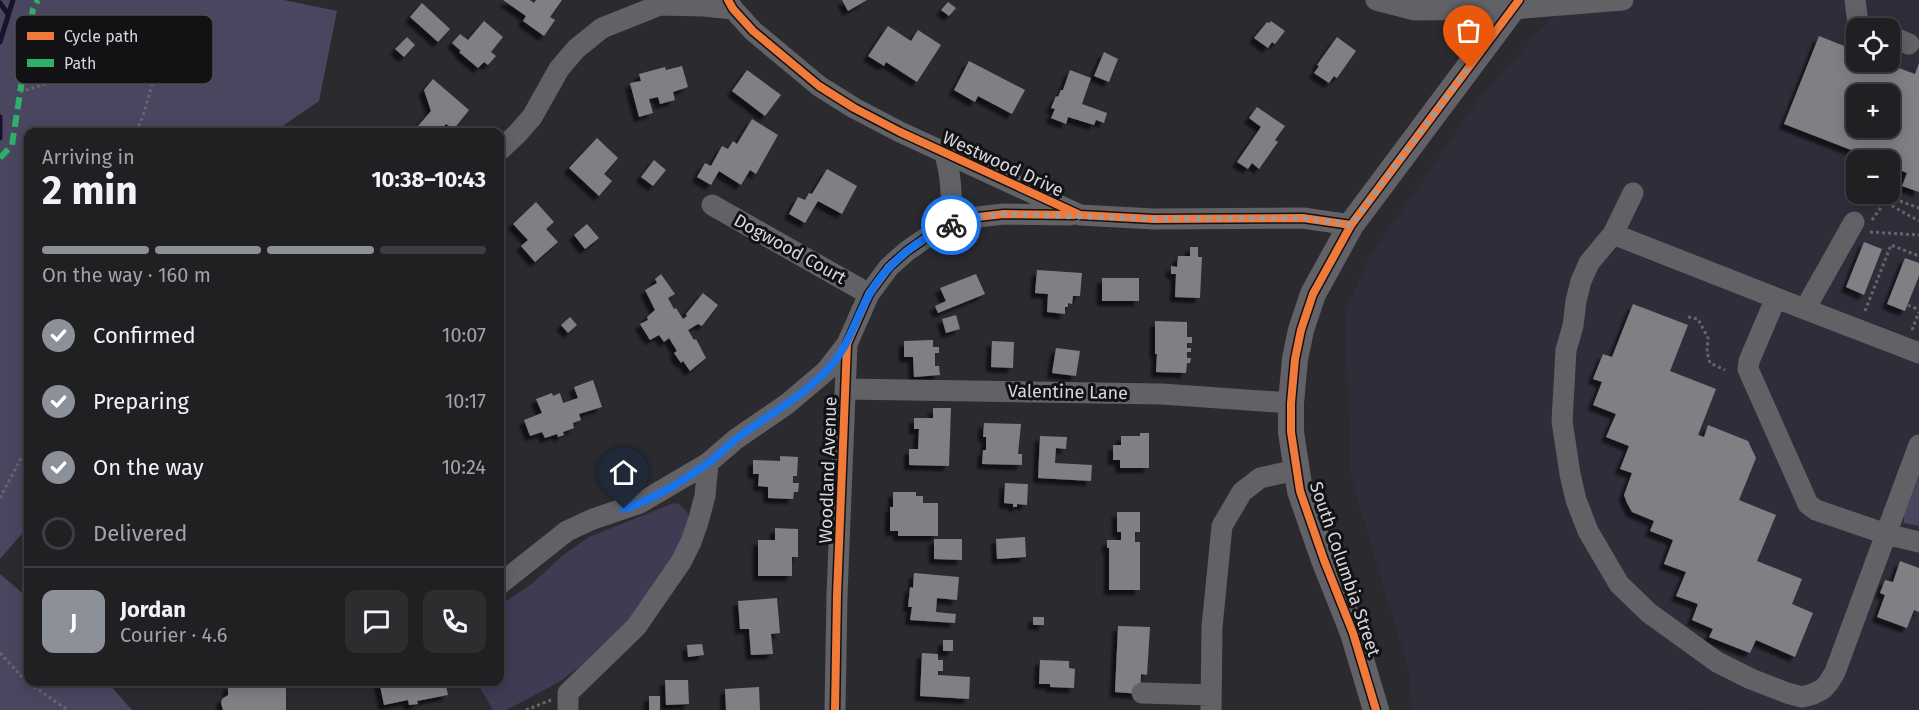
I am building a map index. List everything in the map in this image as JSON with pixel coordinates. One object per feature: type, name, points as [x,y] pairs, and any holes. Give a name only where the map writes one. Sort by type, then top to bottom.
[{"type":"main road","name":"South Columbia Street","points":[[1376,710],[1353,633],[1300,491],[1292,432],[1291,403],[1295,359],[1301,330],[1313,294],[1351,225],[1515,5]]},
{"type":"street","points":[[1376,0],[1415,10],[1623,0]]},
{"type":"street","points":[[1855,0],[1857,18]]},
{"type":"street","points":[[504,146],[532,117],[559,69],[576,49],[629,6],[731,4]]},
{"type":"street","name":"Westwood Drive","points":[[731,4],[753,31],[819,86],[854,108],[945,154],[1080,215],[1154,219],[1303,218],[1351,225]]},
{"type":"street","points":[[945,154],[951,176],[950,225]]},
{"type":"street","points":[[1633,193],[1613,234],[1589,263],[1581,280],[1573,326],[1566,350],[1562,421],[1576,501],[1587,531],[1619,584],[1657,619],[1717,662],[1751,679],[1802,697],[1823,688],[1835,672],[1919,445]]},
{"type":"street","name":"Dogwood Court","points":[[712,205],[869,294]]},
{"type":"street","name":"Woodland Avenue","points":[[835,710],[847,344],[869,294],[889,267],[930,235],[950,225],[978,217],[1004,214],[1080,215]]},
{"type":"street","points":[[1805,309],[1854,222]]},
{"type":"street","points":[[1613,234],[1919,353]]},
{"type":"street","points":[[1776,298],[1749,361],[1748,369],[1808,504],[1816,510],[1886,534],[1919,542]]},
{"type":"street","points":[[504,581],[567,531],[593,519],[640,503],[708,463],[736,439],[788,404],[826,371],[847,344]]},
{"type":"street","name":"Valentine Lane","points":[[846,389],[1162,394],[1291,403]]},
{"type":"street","points":[[568,710],[568,693],[636,627],[681,562],[698,522],[705,496],[708,463]]},
{"type":"street","points":[[1142,693],[1211,702],[1212,627],[1222,526],[1242,492],[1260,478],[1296,470]]},
{"type":"path","points":[[20,92],[45,84]]},
{"type":"path","points":[[138,128],[152,84]]},
{"type":"path","points":[[1900,201],[1919,208]]},
{"type":"path","points":[[1884,204],[1864,232],[1919,235]]},
{"type":"path","points":[[1889,204],[1919,221]]},
{"type":"path","points":[[1864,312],[1891,245],[1919,256]]},
{"type":"path","points":[[1908,305],[1919,310]]},
{"type":"path","points":[[1688,317],[1698,319],[1708,338],[1707,352],[1710,363],[1725,370]]},
{"type":"path","points":[[0,498],[24,453]]},
{"type":"path","points":[[0,653],[24,679]]},
{"type":"path","points":[[33,686],[68,710]]},
{"type":"shaded area","points":[[0,0],[284,0],[337,11],[319,101],[280,128],[24,128],[24,532],[0,559]]},
{"type":"shaded area","points":[[1565,0],[1919,0],[1919,710],[1701,710],[1693,708],[1690,710],[1412,710],[1409,671],[1351,478],[1345,313],[1368,259],[1482,95]]},
{"type":"shaded area","points":[[1919,477],[1919,526],[1904,523],[1904,515]]},
{"type":"shaded area","points":[[674,503],[679,504],[689,517],[686,533],[662,575],[634,615],[579,667],[559,682],[506,710],[493,710],[479,686],[504,686],[504,602],[533,583],[563,555],[589,537]]},
{"type":"shaded area","points":[[0,574],[24,595],[24,686],[110,686],[132,710],[0,710]]},
{"type":"building","points":[[503,0],[530,0],[534,3],[536,0],[562,0],[550,17],[555,20],[544,36],[523,21],[526,16]]},
{"type":"building","points":[[842,0],[867,0],[848,11]]},
{"type":"building","points":[[948,2],[956,8],[949,16],[941,10]]},
{"type":"building","points":[[422,3],[450,29],[438,42],[410,17]]},
{"type":"building","points":[[484,21],[503,37],[491,52],[496,56],[488,65],[484,62],[478,68],[452,43],[460,34],[468,40]]},
{"type":"building","points":[[1271,21],[1285,31],[1275,44],[1272,42],[1268,48],[1254,38],[1267,22]]},
{"type":"building","points":[[888,26],[911,41],[918,30],[941,45],[917,82],[886,62],[884,66],[868,56]]},
{"type":"building","points":[[1819,36],[1846,47],[1846,72],[1900,72],[1900,68],[1915,74],[1919,63],[1919,192],[1902,186],[1907,173],[1900,170],[1900,150],[1851,150],[1784,124]]},
{"type":"building","points":[[407,37],[415,45],[404,57],[395,49]]},
{"type":"building","points":[[1337,37],[1356,51],[1337,78],[1334,76],[1329,83],[1314,73]]},
{"type":"building","points":[[1104,52],[1118,59],[1109,82],[1094,76]]},
{"type":"building","points":[[969,61],[1025,90],[1012,114],[978,96],[975,102],[954,90]]},
{"type":"building","points":[[682,66],[688,87],[673,92],[675,100],[660,104],[658,97],[649,99],[653,113],[639,117],[630,83],[641,81],[639,74],[665,67],[666,70]]},
{"type":"building","points":[[747,70],[781,95],[765,116],[732,91]]},
{"type":"building","points":[[1070,70],[1091,78],[1082,104],[1107,113],[1104,123],[1096,120],[1094,125],[1068,117],[1066,124],[1051,118],[1055,109],[1051,108],[1056,96],[1058,97],[1063,90]]},
{"type":"building","points":[[433,79],[469,110],[455,128],[446,124],[442,128],[419,128],[418,126],[431,111],[424,90]]},
{"type":"building","points":[[1257,107],[1285,126],[1275,140],[1278,142],[1259,169],[1252,163],[1248,169],[1237,162],[1261,127],[1249,118]]},
{"type":"building","points":[[752,119],[778,135],[756,174],[750,170],[741,185],[719,171],[711,185],[697,177],[705,163],[711,166],[722,146],[728,149],[733,141],[737,144]]},
{"type":"building","points":[[597,138],[618,158],[604,174],[612,181],[599,196],[569,168]]},
{"type":"building","points":[[654,160],[666,170],[653,186],[641,177]]},
{"type":"building","points":[[827,169],[857,186],[842,214],[818,201],[805,223],[789,214],[798,197],[805,200],[809,193],[812,194]]},
{"type":"building","points":[[536,202],[554,222],[546,229],[558,242],[535,262],[521,246],[528,240],[513,224]]},
{"type":"building","points":[[587,224],[599,238],[585,249],[574,235]]},
{"type":"building","points":[[1864,242],[1882,249],[1864,295],[1846,287]]},
{"type":"building","points":[[1190,247],[1198,247],[1198,257],[1202,257],[1200,298],[1175,297],[1176,274],[1171,274],[1171,266],[1177,267],[1178,256],[1190,256]]},
{"type":"building","points":[[1905,258],[1919,263],[1919,276],[1905,311],[1887,304]]},
{"type":"building","points":[[1037,270],[1082,273],[1080,296],[1073,296],[1072,304],[1068,303],[1068,307],[1065,307],[1065,314],[1047,312],[1048,294],[1035,293]]},
{"type":"building","points":[[661,274],[675,294],[668,298],[683,319],[703,293],[718,305],[702,326],[698,324],[688,330],[694,340],[696,339],[706,358],[690,371],[674,353],[677,351],[669,338],[664,342],[659,335],[650,340],[640,324],[648,320],[647,317],[655,310],[645,290],[657,283],[655,279]]},
{"type":"building","points":[[976,274],[985,294],[938,313],[935,306],[946,301],[940,288]]},
{"type":"building","points":[[1102,278],[1139,278],[1139,301],[1102,301]]},
{"type":"building","points":[[1633,304],[1688,325],[1670,371],[1716,389],[1698,435],[1704,437],[1708,425],[1748,441],[1756,458],[1739,500],[1776,515],[1757,561],[1802,579],[1792,604],[1813,613],[1795,657],[1756,640],[1750,653],[1709,637],[1713,629],[1692,620],[1698,604],[1676,596],[1686,572],[1664,564],[1673,540],[1650,531],[1654,521],[1632,512],[1627,503],[1624,495],[1632,473],[1620,469],[1629,446],[1606,437],[1616,414],[1593,405],[1602,382],[1593,379],[1603,354],[1612,357]]},
{"type":"building","points":[[956,315],[960,329],[946,333],[942,319]]},
{"type":"building","points":[[570,317],[577,325],[568,333],[561,325]]},
{"type":"building","points":[[1155,321],[1187,322],[1187,337],[1192,337],[1192,343],[1187,343],[1187,348],[1191,348],[1191,352],[1187,352],[1187,358],[1191,358],[1190,363],[1187,363],[1186,373],[1156,372]]},
{"type":"building","points":[[933,340],[933,347],[939,347],[939,353],[935,353],[935,366],[939,366],[940,375],[914,377],[913,357],[904,357],[904,341]]},
{"type":"building","points":[[992,341],[1014,342],[1013,368],[991,367]]},
{"type":"building","points":[[1056,348],[1080,351],[1076,376],[1052,373]]},
{"type":"building","points":[[593,380],[602,407],[579,414],[581,420],[573,423],[574,428],[563,432],[564,435],[558,437],[557,434],[545,438],[542,432],[530,436],[524,420],[542,413],[536,399],[552,393],[553,396],[560,393],[563,403],[578,398],[574,387]]},
{"type":"building","points":[[933,408],[951,408],[949,466],[909,465],[909,449],[918,449],[919,429],[914,429],[914,418],[933,418]]},
{"type":"building","points":[[984,423],[1021,424],[1018,454],[1022,454],[1022,465],[982,464],[983,450],[986,450],[986,437],[983,437]]},
{"type":"building","points":[[1140,433],[1149,433],[1149,468],[1120,468],[1120,460],[1113,460],[1113,445],[1121,445],[1121,436],[1140,436]]},
{"type":"building","points":[[1040,436],[1067,437],[1066,449],[1056,448],[1055,463],[1092,465],[1091,481],[1038,478]]},
{"type":"building","points":[[780,456],[798,457],[797,476],[793,476],[793,483],[799,483],[798,492],[794,492],[793,499],[768,498],[768,487],[758,486],[759,474],[753,474],[753,460],[780,461]]},
{"type":"building","points":[[1005,483],[1028,484],[1027,505],[1017,504],[1017,507],[1013,507],[1013,504],[1004,503]]},
{"type":"building","points":[[893,492],[916,492],[916,496],[923,496],[923,503],[938,503],[938,536],[898,536],[898,531],[890,531],[890,507],[893,507]]},
{"type":"building","points":[[1117,512],[1140,512],[1140,532],[1135,532],[1135,542],[1140,542],[1140,590],[1109,590],[1107,540],[1121,540],[1121,532],[1117,532]]},
{"type":"building","points":[[775,528],[798,529],[798,557],[792,557],[792,576],[758,576],[758,540],[775,540]]},
{"type":"building","points":[[1025,537],[1026,557],[997,559],[996,539]]},
{"type":"building","points":[[934,539],[962,539],[962,560],[934,559]]},
{"type":"building","points":[[1900,561],[1919,568],[1919,612],[1914,610],[1907,628],[1877,617],[1885,595],[1880,593],[1885,580],[1893,582]]},
{"type":"building","points":[[914,573],[959,577],[957,600],[937,598],[936,612],[956,614],[955,623],[910,620],[912,607],[908,607]]},
{"type":"building","points":[[777,598],[780,633],[771,634],[773,654],[751,655],[749,629],[740,629],[738,601]]},
{"type":"building","points":[[1033,617],[1044,617],[1044,625],[1033,625]]},
{"type":"building","points":[[1118,626],[1150,627],[1147,675],[1141,674],[1140,694],[1115,692]]},
{"type":"building","points":[[943,640],[953,640],[953,651],[943,651]]},
{"type":"building","points":[[702,644],[704,655],[688,657],[687,645]]},
{"type":"building","points":[[922,653],[938,654],[938,660],[943,660],[943,671],[938,671],[938,675],[970,677],[969,699],[920,696]]},
{"type":"building","points":[[1040,660],[1069,661],[1069,668],[1075,669],[1074,688],[1039,684]]},
{"type":"building","points":[[665,680],[688,680],[689,704],[666,705]]},
{"type":"building","points":[[228,686],[286,686],[286,710],[223,710],[222,699],[228,695]]},
{"type":"building","points":[[380,686],[446,686],[448,695],[417,701],[418,704],[409,705],[408,700],[384,705]]},
{"type":"building","points":[[759,687],[760,710],[726,710],[725,689]]},
{"type":"building","points":[[649,696],[660,696],[660,710],[649,710]]},
{"type":"waterway","points":[[0,42],[13,0]]},
{"type":"waterway","points":[[0,3],[8,14]]},
{"type":"waterway","points":[[0,117],[0,138]]},
{"type":"marked path","points":[[32,15],[38,0]]},
{"type":"marked path","points":[[0,158],[12,145],[21,84]]},
{"type":"cycle path","points":[[728,0],[753,31],[819,86],[854,108],[900,132],[1080,215],[1154,219],[1303,218],[1351,225]]},
{"type":"cycle path","points":[[1376,710],[1353,633],[1300,491],[1291,432],[1295,359],[1301,330],[1313,294],[1351,225],[1519,0]]},
{"type":"cycle path","points":[[835,710],[847,344],[869,294],[889,267],[907,251],[950,225],[978,217],[1004,214],[1074,215]]},
{"type":"way so far","points":[[951,225],[978,217],[1004,214],[1154,219],[1303,218],[1351,225],[1469,67]]},
{"type":"route","points":[[624,509],[640,503],[708,463],[736,439],[788,404],[826,371],[847,344],[869,294],[889,267],[930,235],[951,225]]}]
